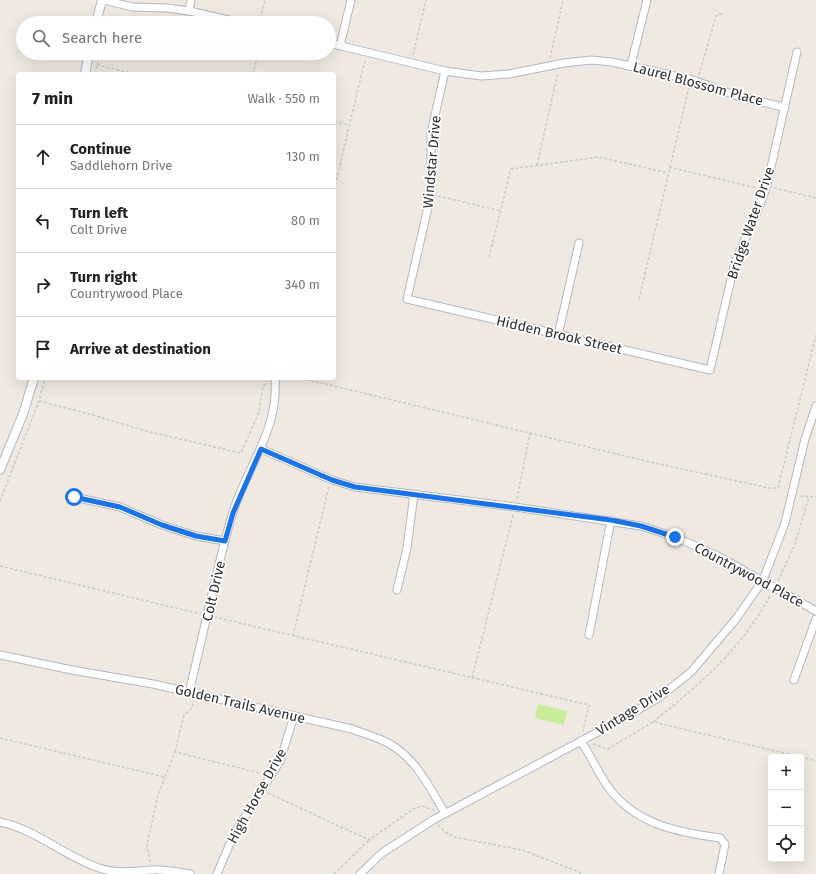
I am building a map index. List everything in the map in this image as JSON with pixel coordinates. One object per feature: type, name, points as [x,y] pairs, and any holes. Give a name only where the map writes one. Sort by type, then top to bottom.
[{"type":"street","points":[[98,16],[103,0],[132,7],[167,8],[211,16]]},
{"type":"street","points":[[189,11],[191,0]]},
{"type":"street","points":[[340,46],[351,0]]},
{"type":"street","points":[[631,66],[647,0]]},
{"type":"street","name":"Laurel Blossom Place","points":[[336,45],[445,71],[462,74],[495,76],[559,64],[591,60],[631,66],[694,80],[740,97],[783,107]]},
{"type":"street","name":"Bridge Water Drive","points":[[710,370],[735,262],[758,210],[765,188],[797,52]]},
{"type":"street","points":[[85,72],[88,60]]},
{"type":"street","name":"Windstar Drive","points":[[407,299],[431,194],[431,133],[445,71]]},
{"type":"street","points":[[558,335],[579,243]]},
{"type":"street","name":"Hidden Brook Street","points":[[407,299],[710,370]]},
{"type":"street","points":[[0,470],[23,414],[33,380]]},
{"type":"street","name":"Colt Drive","points":[[193,693],[208,615],[225,541],[233,513],[261,449],[271,420],[276,397],[275,380]]},
{"type":"street","name":"Vintage Drive","points":[[360,874],[382,853],[433,820],[658,698],[691,672],[736,619],[763,580],[785,522],[805,439],[816,406]]},
{"type":"street","name":"Countrywood Place","points":[[261,449],[332,480],[355,487],[611,520],[641,526],[675,537],[718,556],[816,611]]},
{"type":"street","points":[[397,590],[407,548],[414,494]]},
{"type":"street","points":[[74,497],[120,507],[162,525],[196,536],[225,541]]},
{"type":"street","points":[[589,635],[611,520]]},
{"type":"street","points":[[794,680],[816,619]]},
{"type":"street","name":"Golden Trails Avenue","points":[[0,655],[193,693],[352,729],[390,744],[404,755],[419,770],[445,813]]},
{"type":"street","name":"High Horse Drive","points":[[216,874],[234,834],[280,761],[294,716]]},
{"type":"street","points":[[581,741],[607,785],[625,806],[645,819],[666,828],[720,838],[725,844],[719,874]]},
{"type":"street","points":[[0,822],[18,826],[35,834],[77,859],[101,871],[128,872],[170,870],[190,874]]},
{"type":"path","points":[[260,16],[265,0]]},
{"type":"path","points":[[411,63],[426,0]]},
{"type":"path","points":[[548,66],[563,0]]},
{"type":"path","points":[[639,299],[669,167],[694,80],[716,16],[723,13]]},
{"type":"path","points":[[336,181],[366,52]]},
{"type":"path","points":[[95,72],[98,60]]},
{"type":"path","points":[[253,72],[256,60]]},
{"type":"path","points":[[537,166],[559,64]]},
{"type":"path","points":[[97,65],[126,72]]},
{"type":"path","points":[[336,122],[349,125]]},
{"type":"path","points":[[489,257],[511,169],[599,157],[668,173]]},
{"type":"path","points":[[669,167],[816,198]]},
{"type":"path","points":[[431,194],[500,211]]},
{"type":"path","points":[[309,380],[650,462],[769,488],[778,488],[816,335]]},
{"type":"path","points":[[0,500],[40,401],[45,380]]},
{"type":"path","points":[[40,401],[93,414],[146,432],[241,454],[260,412],[263,386],[268,382]]},
{"type":"path","points":[[472,678],[515,507],[530,433]]},
{"type":"path","points":[[293,636],[327,491],[332,480]]},
{"type":"path","points":[[792,494],[816,497]]},
{"type":"path","points":[[0,566],[589,705],[581,741],[608,749],[653,722],[788,754]]},
{"type":"path","points":[[150,870],[147,845],[158,795],[175,752],[184,716],[191,709],[193,693]]},
{"type":"path","points":[[0,738],[165,777]]},
{"type":"path","points":[[175,752],[271,775]]},
{"type":"path","points":[[804,758],[816,761]]},
{"type":"path","points":[[262,789],[278,799],[369,840]]},
{"type":"path","points":[[334,874],[369,840],[413,809],[422,806],[445,813]]},
{"type":"path","points":[[433,820],[445,832],[454,837],[522,850],[584,874]]},
{"type":"green space","points":[[538,704],[567,711],[564,725],[535,718]]},
{"type":"route","points":[[74,497],[120,507],[162,525],[196,536],[225,541],[233,513],[261,449],[332,480],[355,487],[611,520],[641,526],[675,537]]}]
